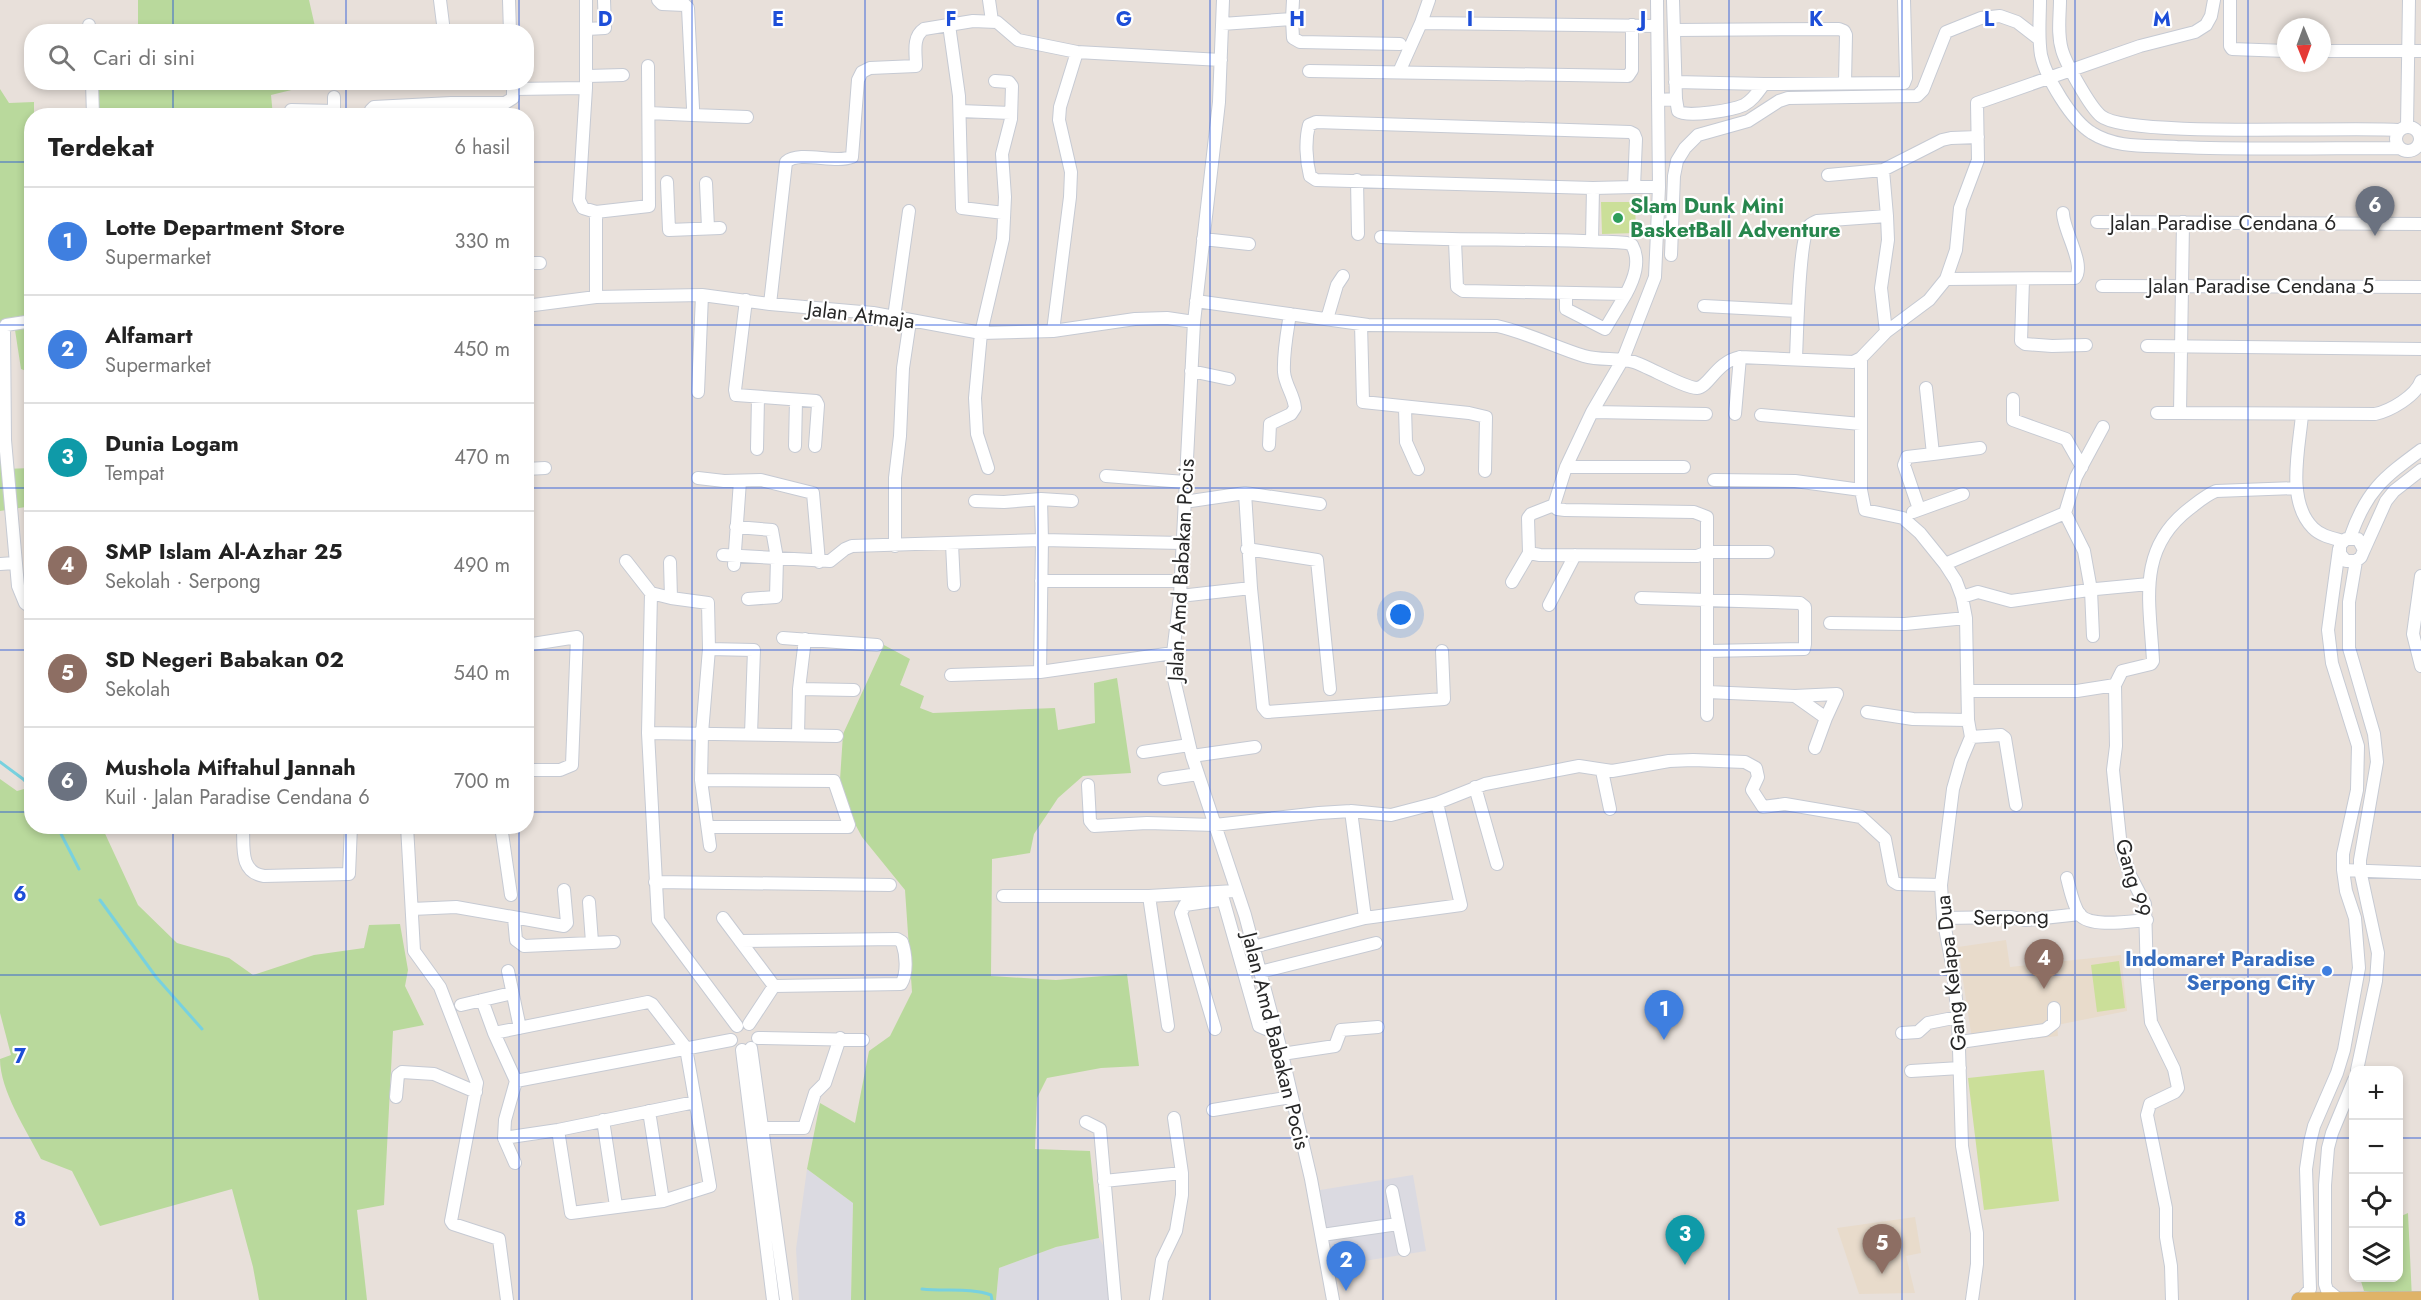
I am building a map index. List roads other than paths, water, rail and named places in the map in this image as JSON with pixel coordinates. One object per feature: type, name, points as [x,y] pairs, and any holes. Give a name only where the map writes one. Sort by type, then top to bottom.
[{"type":"main road","points":[[2300,1300],[2421,1299]]},
{"type":"street","points":[[440,0],[443,24]]},
{"type":"street","points":[[509,0],[510,24]]},
{"type":"street","points":[[586,0],[587,82],[579,200],[583,208],[596,212],[668,206]]},
{"type":"street","points":[[587,29],[604,28],[604,0]]},
{"type":"street","points":[[658,0],[662,4],[685,5],[688,8],[692,115]]},
{"type":"street","points":[[989,0],[992,21]]},
{"type":"street","name":"Jalan Amd Babakan Pocis","points":[[1223,0],[1219,102],[1194,322],[1180,596],[1173,653],[1176,693],[1198,774],[1253,947],[1282,1054],[1334,1300]]},
{"type":"street","points":[[1293,0],[1293,38],[1300,42],[1400,44]]},
{"type":"street","points":[[1399,72],[1429,0]]},
{"type":"street","points":[[1554,505],[1566,467],[1592,411],[1623,359],[1655,277],[1659,187],[1657,0]]},
{"type":"street","points":[[1673,0],[1678,111],[1687,115],[1735,108],[1752,100],[1764,84]]},
{"type":"street","points":[[1675,82],[1901,83],[1905,81],[1905,0]]},
{"type":"street","points":[[2040,0],[2039,39],[2042,56],[2051,79],[2084,128],[2109,141],[2124,144],[2207,148],[2400,148],[2408,151],[2418,150],[2420,139],[2411,129],[2415,51],[2409,0]]},
{"type":"street","points":[[2060,0],[2059,36],[2062,51],[2085,93],[2102,117],[2115,124],[2137,127],[2411,129]]},
{"type":"street","points":[[1196,301],[1360,324],[1497,326],[1515,330],[1593,358],[1623,359],[1663,373],[1694,388],[1706,385],[1725,362],[1740,357],[1853,362],[1861,358],[1886,332],[1929,300],[1946,279],[1956,250],[1960,208],[1978,160],[1977,103],[2140,46],[2195,32],[2206,26],[2211,16],[2214,0]]},
{"type":"street","points":[[2230,0],[2230,46],[2232,50],[2277,51]]},
{"type":"street","points":[[1671,255],[1675,168],[1684,148],[1698,135],[1748,121],[1779,101],[1788,98],[1917,96],[1923,90],[1946,32],[1981,18],[2009,18],[2039,39]]},
{"type":"street","points":[[1222,24],[1292,19]]},
{"type":"street","points":[[770,304],[786,162],[794,157],[841,159],[852,157],[858,80],[862,72],[870,68],[916,66],[916,39],[924,29],[973,21],[992,21],[1001,24],[1017,40],[1077,52],[1221,60]]},
{"type":"street","points":[[1421,22],[1656,26]]},
{"type":"street","points":[[949,25],[960,111],[962,208],[1004,213]]},
{"type":"street","points":[[1309,71],[1628,76],[1632,70],[1632,25]]},
{"type":"street","points":[[1674,30],[1839,29],[1846,35],[1845,83]]},
{"type":"street","points":[[2331,51],[2415,51]]},
{"type":"street","points":[[1053,331],[1070,197],[1071,172],[1059,120],[1060,107],[1077,52]]},
{"type":"street","points":[[648,66],[649,206]]},
{"type":"street","points":[[534,85],[587,82],[623,75]]},
{"type":"street","points":[[988,468],[977,434],[975,398],[981,333],[1003,238],[1002,154],[1011,112],[1012,83],[995,81]]},
{"type":"street","points":[[92,90],[93,108]]},
{"type":"street","points":[[436,108],[505,103],[513,98],[513,90]]},
{"type":"street","points":[[2066,104],[2085,93]]},
{"type":"street","points":[[334,97],[334,108]]},
{"type":"street","points":[[1658,100],[1676,99]]},
{"type":"street","points":[[960,111],[1011,112]]},
{"type":"street","points":[[649,112],[747,117]]},
{"type":"street","points":[[1634,187],[1636,139],[1630,132],[1316,123],[1309,125],[1307,134],[1310,176],[1316,180],[1593,188],[1659,187]]},
{"type":"street","points":[[2207,148],[2208,128]]},
{"type":"street","points":[[2400,148],[2396,137],[2411,129]]},
{"type":"street","points":[[1828,175],[1883,170],[1942,141],[1951,138],[1978,137]]},
{"type":"street","points":[[1883,170],[1888,240],[1881,288],[1886,332]]},
{"type":"street","points":[[1357,180],[1358,234]]},
{"type":"street","points":[[668,182],[669,230],[714,228],[706,183]]},
{"type":"street","points":[[1592,241],[1593,188]]},
{"type":"street","points":[[894,317],[909,211]]},
{"type":"street","points":[[596,212],[596,297]]},
{"type":"street","points":[[1946,279],[2070,279],[2078,275],[2073,246],[2063,224],[2063,213]]},
{"type":"street","points":[[1796,358],[1798,311],[1806,232],[1809,225],[1816,221],[1887,216]]},
{"type":"street","name":"Jalan Paradise Cendana 6","points":[[2097,222],[2421,224]]},
{"type":"street","points":[[2180,412],[2183,222]]},
{"type":"street","points":[[1381,237],[1455,241],[1592,241],[1632,245],[1635,250],[1636,272],[1605,329],[1566,309],[1566,294]]},
{"type":"street","points":[[1203,239],[1249,244]]},
{"type":"street","points":[[1455,241],[1457,287],[1463,291],[1626,294]]},
{"type":"street","points":[[534,263],[540,263]]},
{"type":"street","points":[[1327,319],[1342,276]]},
{"type":"street","points":[[2023,280],[2021,341],[2025,344],[2052,346],[2086,345]]},
{"type":"street","name":"Jalan Paradise Cendana 5","points":[[2102,286],[2421,287]]},
{"type":"street","points":[[698,392],[702,294]]},
{"type":"street","name":"Jalan Atmaja","points":[[534,305],[596,297],[702,294],[770,304],[873,313],[981,333],[1053,331],[1135,319],[1167,318],[1194,322]]},
{"type":"street","points":[[746,300],[736,395],[818,403],[815,446]]},
{"type":"street","points":[[1704,306],[1798,311]]},
{"type":"street","points":[[1269,445],[1270,424],[1291,414],[1295,408],[1284,372],[1290,314]]},
{"type":"street","points":[[895,546],[895,478],[900,436],[903,368],[910,321]]},
{"type":"street","points":[[24,322],[6,325],[4,330],[2,440],[18,586],[24,601]]},
{"type":"street","points":[[1360,324],[1363,402],[1469,413],[1486,417],[1485,471]]},
{"type":"street","points":[[2147,346],[2421,349]]},
{"type":"street","points":[[1735,414],[1740,357]]},
{"type":"street","points":[[1861,358],[1863,506],[1867,512],[1903,518],[1920,533],[1946,564],[1962,597],[1966,618],[1968,720],[1971,737],[2001,735],[2005,738],[2016,805]]},
{"type":"street","points":[[1191,371],[1228,379]]},
{"type":"street","points":[[2157,413],[2302,415],[2383,412],[2417,389],[2421,381]]},
{"type":"street","points":[[1926,388],[1933,454]]},
{"type":"street","points":[[758,397],[758,449]]},
{"type":"street","points":[[2013,399],[2013,420],[2066,439],[2082,467]]},
{"type":"street","points":[[795,446],[796,400]]},
{"type":"street","points":[[1405,408],[1407,441],[1418,469]]},
{"type":"street","points":[[1592,411],[1706,414]]},
{"type":"street","points":[[1761,415],[1861,424]]},
{"type":"street","points":[[2302,415],[2297,488],[2304,515],[2313,528],[2323,535],[2344,543],[2358,539],[2364,550]]},
{"type":"street","points":[[2093,636],[2091,590],[2084,551],[2065,513],[2076,477],[2103,427]]},
{"type":"street","points":[[1919,509],[1907,479],[1904,460],[1907,457],[1980,448]]},
{"type":"street","points":[[2356,561],[2346,561],[2340,554],[2374,488],[2421,450]]},
{"type":"street","points":[[1566,467],[1684,467]]},
{"type":"street","points":[[534,469],[545,468]]},
{"type":"street","points":[[2358,1066],[2376,981],[2378,952],[2360,870],[2377,762],[2374,734],[2349,648],[2349,602],[2356,561],[2364,550],[2386,501],[2394,491],[2421,470]]},
{"type":"street","points":[[1106,476],[1185,482]]},
{"type":"street","points":[[698,478],[761,480],[813,493],[819,561]]},
{"type":"street","points":[[1714,480],[1803,482],[1861,490]]},
{"type":"street","points":[[740,481],[731,558],[819,561],[834,559],[848,547],[1042,540],[1182,543]]},
{"type":"street","points":[[1968,691],[2077,691],[2115,685],[2122,671],[2152,663],[2149,584],[2156,550],[2161,538],[2174,520],[2207,495],[2225,490],[2297,488]]},
{"type":"street","points":[[1245,493],[1247,549],[1263,706],[1267,712],[1443,699],[1445,696],[1442,651]]},
{"type":"street","points":[[1184,502],[1245,493],[1320,504]]},
{"type":"street","points":[[1903,518],[1919,509],[1963,494]]},
{"type":"street","points":[[1040,672],[1041,500]]},
{"type":"street","points":[[975,501],[1072,501]]},
{"type":"street","points":[[1554,505],[1557,509],[1564,510],[1700,513],[1707,517],[1707,715]]},
{"type":"street","points":[[1512,582],[1529,553],[1528,518],[1531,514],[1554,505]]},
{"type":"street","points":[[1946,564],[2065,513]]},
{"type":"street","points":[[736,527],[771,529],[777,558],[776,597],[748,599]]},
{"type":"street","points":[[2300,1300],[2310,1289],[2306,1169],[2310,1142],[2344,1050],[2359,968],[2355,918],[2346,891],[2343,870],[2343,854],[2357,790],[2358,746],[2328,643],[2329,608],[2344,543]]},
{"type":"street","points":[[952,544],[954,585]]},
{"type":"street","points":[[1247,549],[1317,560],[1330,689]]},
{"type":"street","points":[[1529,553],[1697,556],[1708,552],[1768,552]]},
{"type":"street","points":[[1549,605],[1575,555]]},
{"type":"street","points":[[626,561],[651,593],[708,603],[709,649],[702,733],[701,780],[710,846]]},
{"type":"street","points":[[670,562],[671,598]]},
{"type":"street","points":[[0,564],[15,563]]},
{"type":"street","points":[[2421,576],[2417,634],[2421,666]]},
{"type":"street","points":[[1041,581],[1180,581]]},
{"type":"street","points":[[1962,597],[1978,592],[2011,601],[2149,584]]},
{"type":"street","points":[[1180,596],[1251,588]]},
{"type":"street","points":[[651,593],[648,733],[655,882],[660,925],[743,1025],[756,1030],[750,1045],[765,1190],[786,1300]]},
{"type":"street","points":[[1641,598],[1800,603],[1805,607],[1805,644],[1801,650],[1708,651]]},
{"type":"street","points":[[1830,622],[1905,624],[1966,618]]},
{"type":"street","points":[[534,644],[577,637],[572,765],[560,770],[534,770]]},
{"type":"street","points":[[783,638],[877,645]]},
{"type":"street","points":[[798,735],[799,688],[805,639]]},
{"type":"street","points":[[709,649],[754,650],[751,734]]},
{"type":"street","points":[[951,675],[1040,672],[1173,653]]},
{"type":"street","name":"Gang 99","points":[[2115,685],[2116,746],[2113,770],[2120,840],[2130,874],[2145,904],[2146,979],[2151,1022],[2174,1069],[2178,1088],[2175,1092],[2150,1104],[2147,1116],[2166,1208],[2166,1237],[2172,1300]]},
{"type":"street","points":[[799,688],[854,690]]},
{"type":"street","points":[[1708,692],[1795,696],[1837,694],[1815,748]]},
{"type":"street","points":[[1795,696],[1826,718]]},
{"type":"street","points":[[1867,712],[1913,719],[1968,720]]},
{"type":"street","points":[[648,733],[837,736]]},
{"type":"street","name":"Gang Kelapa Dua","points":[[1971,737],[1953,789],[1941,885],[1942,918],[1952,964],[1958,1017],[1962,1146],[1977,1233],[1977,1264],[1972,1300]]},
{"type":"street","points":[[1143,752],[1255,747]]},
{"type":"street","points":[[1088,785],[1090,821],[1094,826],[1147,823],[1215,825],[1297,814],[1351,812],[1391,815],[1437,803],[1475,787],[1579,766],[1602,771],[1680,760],[1750,763],[1756,768],[1758,777],[1752,790],[1763,807],[1785,804],[1861,817],[1885,839],[1893,881],[1898,884],[1941,885]]},
{"type":"street","points":[[1602,771],[1610,809]]},
{"type":"street","points":[[1164,779],[1198,774]]},
{"type":"street","points":[[701,780],[834,781],[849,825],[848,827],[708,827]]},
{"type":"street","points":[[1475,787],[1497,864]]},
{"type":"street","points":[[1253,947],[1365,918],[1462,904],[1437,803]]},
{"type":"street","points":[[1351,812],[1365,918]]},
{"type":"street","points":[[243,834],[245,865],[252,872],[264,876],[349,874],[351,834]]},
{"type":"street","points":[[407,834],[414,952],[445,997],[477,1080],[451,1221],[453,1224],[500,1239],[507,1300]]},
{"type":"street","points":[[502,834],[511,895]]},
{"type":"street","points":[[2343,870],[2421,873]]},
{"type":"street","points":[[2067,878],[2080,914],[2094,922],[2147,920]]},
{"type":"street","points":[[655,882],[890,885]]},
{"type":"street","points":[[412,909],[456,907],[565,925],[564,890]]},
{"type":"street","points":[[1003,896],[1237,894]]},
{"type":"street","points":[[1215,1029],[1181,913],[1185,905],[1224,899],[1237,894]]},
{"type":"street","points":[[1149,896],[1168,1026]]},
{"type":"street","points":[[1224,899],[1259,1026],[1266,1029],[1274,1027]]},
{"type":"street","points":[[589,902],[592,942]]},
{"type":"street","name":"Serpong","points":[[1942,918],[2010,916],[2026,920],[2080,914]]},
{"type":"street","points":[[514,918],[516,940],[524,946],[614,942]]},
{"type":"street","points":[[723,918],[774,986]]},
{"type":"street","points":[[740,941],[897,939],[904,947],[906,972],[901,984],[774,986]]},
{"type":"street","points":[[1260,972],[1377,943]]},
{"type":"street","points":[[508,971],[520,1028]]},
{"type":"street","points":[[774,986],[743,1025],[734,1029],[731,1040],[733,1045],[840,1038],[863,1040]]},
{"type":"street","points":[[461,1005],[512,993]]},
{"type":"street","points":[[482,1000],[494,1034],[516,1081],[505,1120],[504,1138],[515,1163]]},
{"type":"street","points":[[494,1034],[648,1002],[652,1004],[686,1048],[710,1186],[663,1201],[616,1206],[574,1214],[569,1211],[558,1130]]},
{"type":"street","points":[[1960,1042],[2045,1030],[2054,1023],[2054,1008]]},
{"type":"street","points":[[1902,1033],[1918,1032],[1928,1023],[1958,1017]]},
{"type":"street","points":[[1282,1054],[1335,1046],[1341,1030],[1378,1027]]},
{"type":"street","points":[[762,1128],[804,1128],[815,1093],[825,1083],[840,1038]]},
{"type":"street","points":[[516,1081],[731,1040]]},
{"type":"street","points":[[750,1045],[762,1128],[773,1300]]},
{"type":"street","points":[[2344,1050],[2360,1054]]},
{"type":"street","points":[[1911,1071],[1960,1068]]},
{"type":"street","points":[[396,1097],[398,1075],[402,1072],[434,1074],[476,1092]]},
{"type":"street","points":[[2338,1299],[2327,1290],[2325,1284],[2326,1168],[2332,1133],[2349,1092]]},
{"type":"street","points":[[1213,1110],[1292,1096]]},
{"type":"street","points":[[504,1138],[558,1130],[695,1102]]},
{"type":"street","points":[[649,1111],[663,1201]]},
{"type":"street","points":[[1156,1300],[1162,1260],[1176,1231],[1182,1195],[1182,1173],[1174,1118]]},
{"type":"street","points":[[603,1120],[616,1206]]},
{"type":"street","points":[[1086,1122],[1100,1129],[1115,1300]]},
{"type":"street","points":[[1104,1181],[1182,1173]]},
{"type":"street","points":[[1392,1191],[1404,1250]]},
{"type":"street","points":[[1322,1236],[1398,1224]]},
{"type":"waterway","points":[[0,762],[24,780]]},
{"type":"waterway","points":[[61,834],[79,869]]},
{"type":"waterway","points":[[100,900],[156,977],[202,1029]]},
{"type":"waterway","points":[[922,1289],[974,1291],[991,1295],[992,1300]]},
{"type":"place","name":"Slam Dunk Mini BasketBall Adventure","points":[[1618,218]]},
{"type":"place","name":"Mushola Miftahul Jannah","points":[[2375,236]]},
{"type":"place","name":"Indomaret Paradise Serpong City","points":[[2327,971]]},
{"type":"place","name":"SMP Islam Al-Azhar 25","points":[[2044,989]]},
{"type":"place","name":"Lotte Department Store","points":[[1664,1040]]},
{"type":"place","name":"Dunia Logam","points":[[1685,1265]]},
{"type":"place","name":"SD Negeri Babakan 02","points":[[1882,1274]]},
{"type":"place","name":"Alfamart","points":[[1346,1291]]}]
